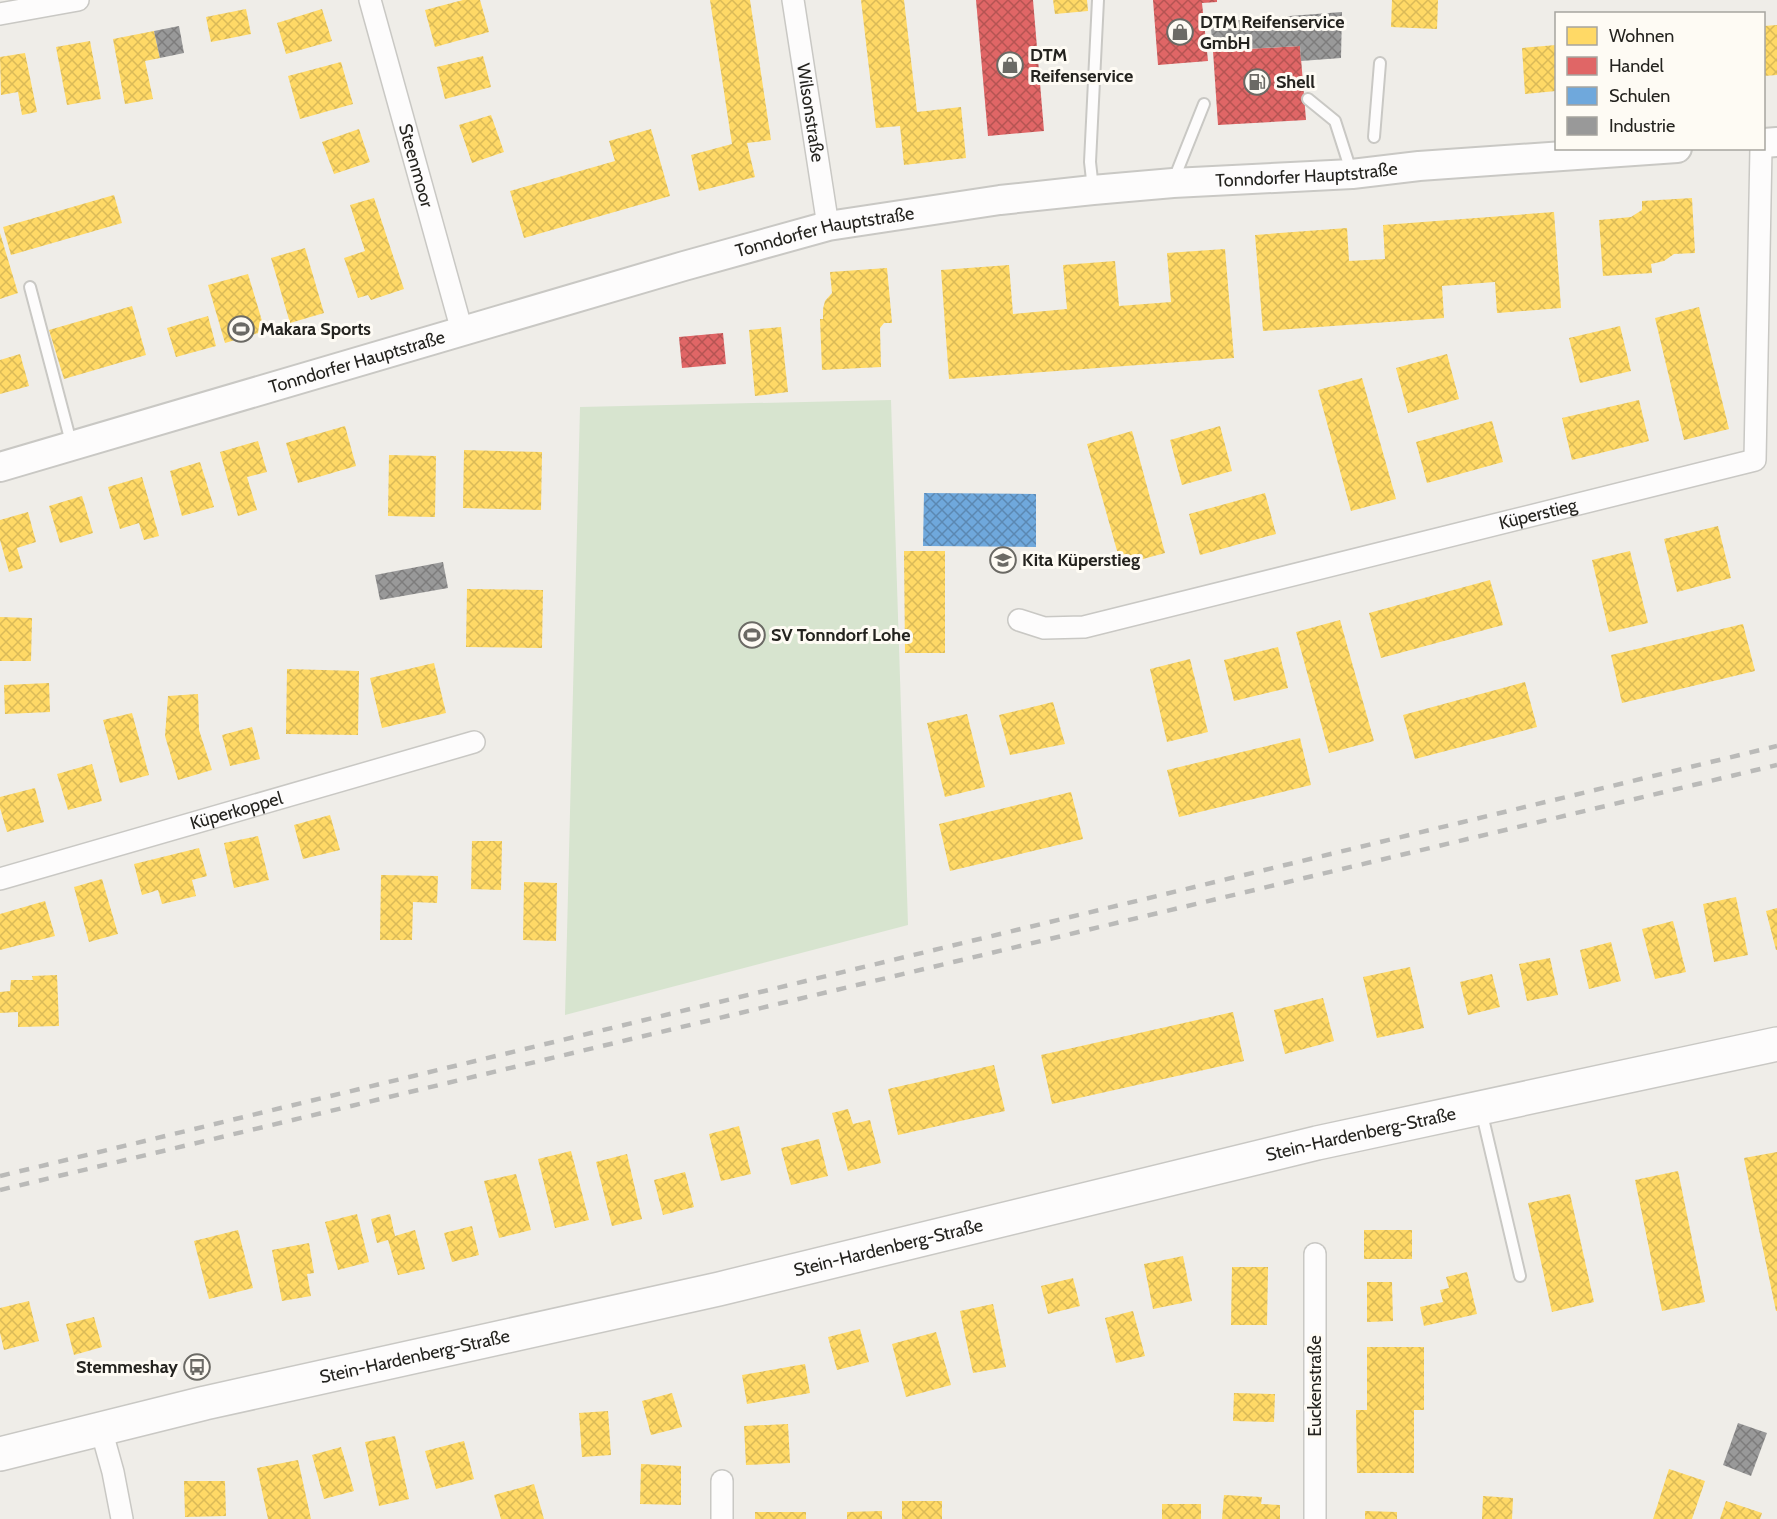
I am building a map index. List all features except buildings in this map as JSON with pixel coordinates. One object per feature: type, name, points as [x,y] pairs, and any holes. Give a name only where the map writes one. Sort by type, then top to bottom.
[{"type":"main road","name":"Tonndorfer Hauptstraße","points":[[0,467],[684,266],[828,226],[1000,200],[1093,190],[1173,183],[1352,174],[1419,166],[1648,150]]},
{"type":"main road","name":"Stein-Hardenberg-Straße","points":[[0,1454],[205,1403],[719,1289],[1317,1143],[1777,1044]]},
{"type":"street","points":[[0,14],[78,0]]},
{"type":"street","name":"Steenmoor","points":[[370,0],[462,331]]},
{"type":"street","name":"Wilsonstraße","points":[[793,0],[828,226]]},
{"type":"street","name":"Küperstieg","points":[[1019,620],[1044,628],[1084,627],[1755,460],[1761,150]]},
{"type":"street","name":"Küperkoppel","points":[[0,879],[474,742]]},
{"type":"street","name":"Euckenstraße","points":[[1315,1254],[1315,1519]]},
{"type":"street","points":[[101,1429],[113,1472],[122,1519]]},
{"type":"street","points":[[722,1481],[722,1519]]},
{"type":"lane","points":[[1093,190],[1090,162],[1098,0]]},
{"type":"lane","points":[[1374,137],[1380,63]]},
{"type":"lane","points":[[1308,99],[1335,121],[1352,174]]},
{"type":"lane","points":[[1173,183],[1204,104]]},
{"type":"lane","points":[[30,286],[72,446]]},
{"type":"lane","points":[[1481,1108],[1520,1276]]},
{"type":"green space","name":"SV Tonndorf Lohe","points":[[891,400],[908,925],[565,1015],[580,407]]},
{"type":"railway","points":[[0,1176],[1777,746]]},
{"type":"railway","points":[[0,1190],[1777,765]]},
{"type":"place","name":"DTM Reifenservice GmbH","points":[[1180,32]]},
{"type":"place","name":"DTM Reifenservice","points":[[1010,65]]},
{"type":"place","name":"Shell","points":[[1257,82]]},
{"type":"place","name":"Makara Sports","points":[[241,329]]},
{"type":"place","name":"Kita Küperstieg","points":[[1003,560]]},
{"type":"place","name":"SV Tonndorf Lohe","points":[[752,635]]},
{"type":"place","name":"Stemmeshay","points":[[197,1367]]}]
